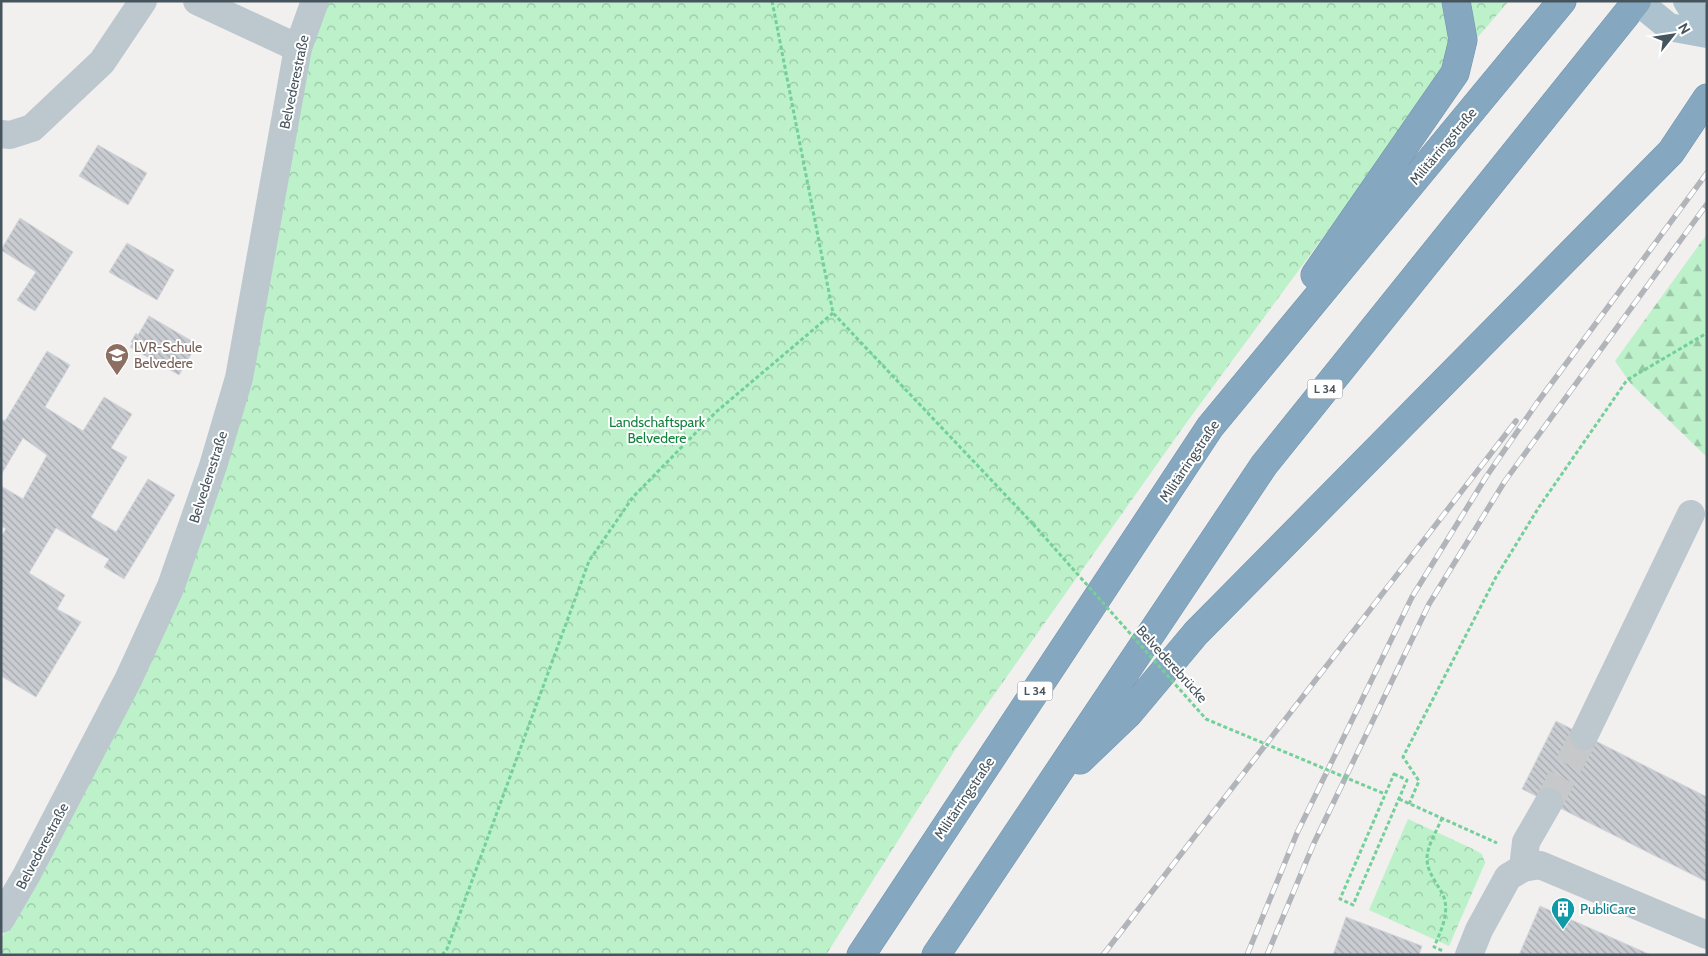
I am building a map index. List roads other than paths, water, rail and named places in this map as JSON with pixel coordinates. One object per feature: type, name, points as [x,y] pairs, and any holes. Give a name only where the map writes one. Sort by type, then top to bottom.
[{"type":"highway","name":"L 34","points":[[1210,428],[1455,73],[1463,40],[1456,1]]},
{"type":"highway","name":"Militärringstraße","points":[[861,955],[1210,428],[1562,1]]},
{"type":"highway","name":"L 34","points":[[936,955],[1264,465],[1637,1]]},
{"type":"highway","name":"L 34","points":[[1041,797],[1129,713],[1203,626],[1671,152],[1707,98]]},
{"type":"main road","points":[[1637,1],[1668,27],[1707,33]]},
{"type":"main road","points":[[1687,1],[1707,33]]},
{"type":"street","points":[[1,134],[10,135],[32,128],[102,62],[143,1]]},
{"type":"street","points":[[197,1],[298,48]]},
{"type":"street","name":"Belvederestraße","points":[[5,904],[132,672],[171,586],[213,466],[239,378],[298,48],[314,1]]},
{"type":"street","points":[[1584,736],[1691,514]]},
{"type":"street","points":[[1523,868],[1526,842],[1548,802]]},
{"type":"street","points":[[1469,955],[1479,930],[1508,877],[1523,868],[1540,865],[1707,935]]},
{"type":"tunnel","points":[[1549,802],[1584,736]]},
{"type":"railway","points":[[1247,955],[1297,833],[1412,597],[1486,477],[1537,403],[1707,173]]},
{"type":"railway","points":[[1267,955],[1314,843],[1429,604],[1505,481],[1707,204]]},
{"type":"railway","points":[[1103,955],[1516,421]]},
{"type":"place","name":"LVR-Schule Belvedere","points":[[117,376]]},
{"type":"place","name":"PubliCare","points":[[1563,930]]},
{"type":"park label","name":"Landschaftspark Belvedere","points":[[657,430]]}]
